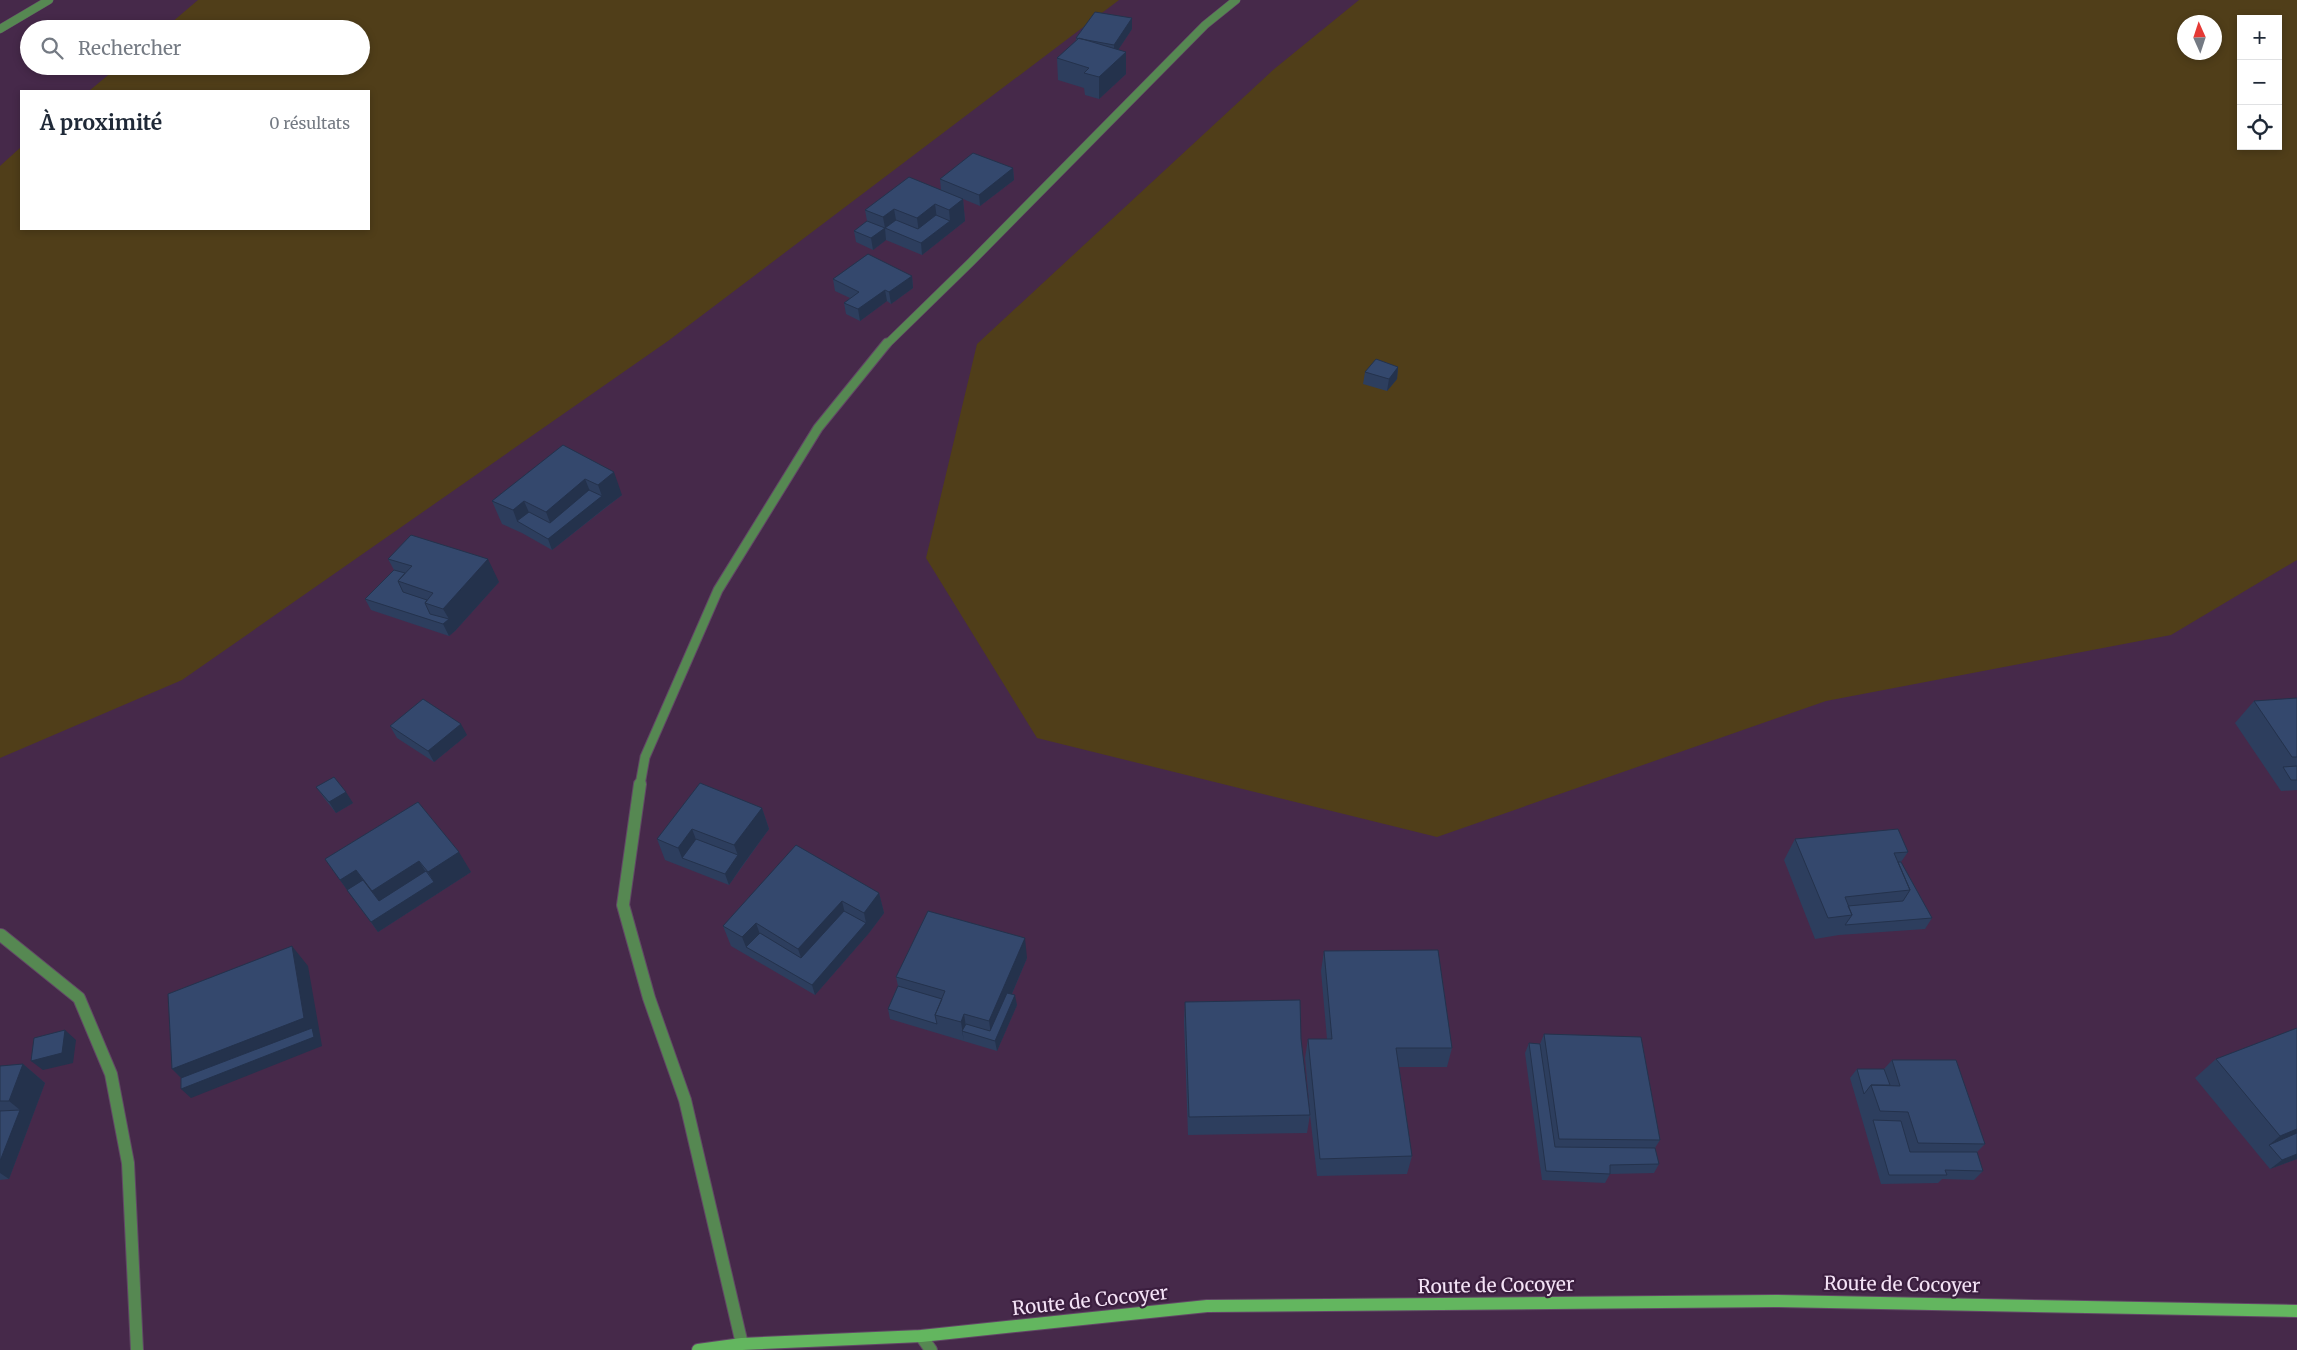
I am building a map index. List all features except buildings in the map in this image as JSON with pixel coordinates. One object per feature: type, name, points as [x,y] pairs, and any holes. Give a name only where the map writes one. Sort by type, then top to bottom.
[{"type":"main road","name":"Route de Cocoyer","points":[[698,1350],[742,1344],[920,1336],[1207,1306],[1774,1301],[2297,1311]]},
{"type":"street","points":[[0,29],[49,0]]},
{"type":"street","points":[[742,1344],[685,1100],[648,998],[623,904],[636,806],[645,757],[718,590],[818,428],[879,351],[971,262],[1198,32],[1236,0]]},
{"type":"street","points":[[1,935],[79,998],[111,1074],[128,1163],[137,1350]]},
{"type":"street","points":[[920,1336],[931,1350]]},
{"type":"shaded area","points":[[198,0],[1119,0],[668,341],[182,680],[0,758],[0,166],[20,148],[20,230],[370,230],[370,90],[90,90],[108,75],[370,75],[370,20],[175,20]]},
{"type":"shaded area","points":[[1359,0],[2297,0],[2297,560],[2171,635],[1826,701],[1437,837],[1037,738],[926,558],[977,344],[1273,70]]}]
